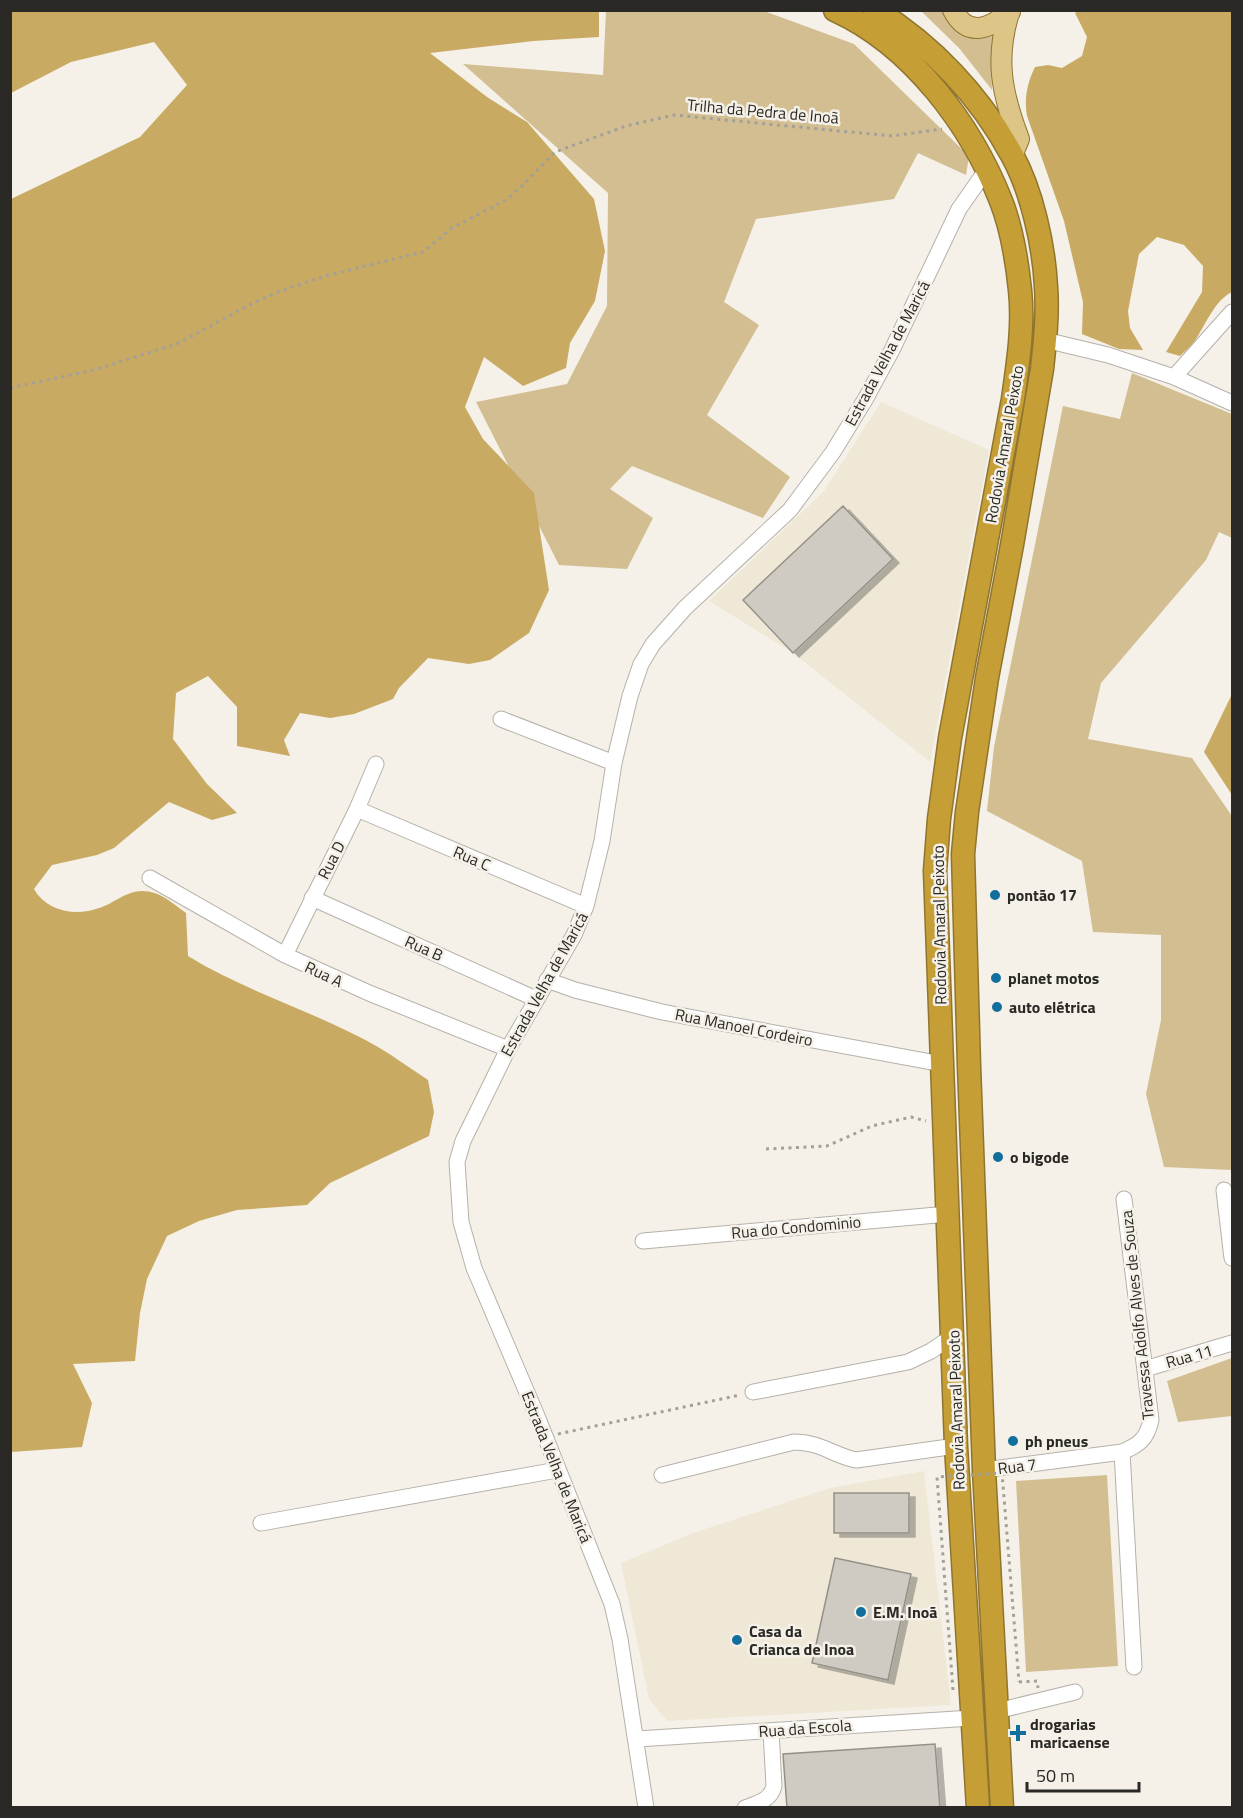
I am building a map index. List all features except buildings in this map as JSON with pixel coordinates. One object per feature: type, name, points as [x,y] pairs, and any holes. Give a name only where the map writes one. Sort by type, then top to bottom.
[{"type":"highway","name":"Rodovia Amaral Peixoto","points":[[835,10],[887,43],[916,69],[965,128],[1002,203],[1014,249],[1021,292],[1021,344],[1014,399],[950,738],[939,819],[935,871],[956,1446],[978,1808]]},
{"type":"highway","name":"Rodovia Amaral Peixoto","points":[[875,10],[923,44],[951,71],[980,106],[1012,156],[1028,197],[1042,250],[1047,288],[1045,340],[1020,502],[987,678],[963,854],[984,1470],[1002,1808]]},
{"type":"main road","points":[[953,10],[964,24],[977,28],[990,26],[1010,11]]},
{"type":"main road","points":[[1010,11],[1003,40],[1001,72],[1006,106],[1019,139],[1012,156]]},
{"type":"street","name":"Estrada Velha de Maricá","points":[[646,1808],[637,1739],[612,1604],[474,1268],[460,1222],[457,1162],[464,1141],[508,1049],[574,935],[586,906],[602,842],[614,764],[630,696],[641,664],[653,644],[685,608],[790,510],[833,452],[876,379],[959,209],[987,169]]},
{"type":"street","points":[[1174,377],[1233,312]]},
{"type":"street","points":[[1045,340],[1108,355],[1174,377],[1233,403]]},
{"type":"street","points":[[501,719],[614,764]]},
{"type":"street","name":"Rua D","points":[[285,955],[357,809],[376,764]]},
{"type":"street","name":"Rua C","points":[[357,809],[586,906]]},
{"type":"street","name":"Rua A","points":[[150,878],[285,955],[369,993],[508,1049]]},
{"type":"street","name":"Rua B","points":[[312,898],[536,999]]},
{"type":"street","name":"Rua Manoel Cordeiro","points":[[547,980],[576,990],[662,1012],[942,1064]]},
{"type":"street","points":[[1224,1190],[1233,1258]]},
{"type":"street","name":"Travessa Adolfo Alves de Souza","points":[[1122,1452],[1140,1445],[1148,1433],[1150,1420],[1124,1199]]},
{"type":"street","name":"Rua do Condominio","points":[[643,1241],[948,1214]]},
{"type":"street","points":[[753,1392],[908,1362],[931,1351],[953,1336]]},
{"type":"street","name":"Rua 11","points":[[1144,1368],[1233,1343]]},
{"type":"street","points":[[662,1475],[794,1442],[809,1442],[845,1458],[856,1460],[956,1446]]},
{"type":"street","points":[[1122,1452],[1134,1667]]},
{"type":"street","name":"Rua 7","points":[[984,1470],[1122,1452]]},
{"type":"street","points":[[261,1523],[557,1470]]},
{"type":"street","points":[[997,1711],[1075,1692]]},
{"type":"street","name":"Rua da Escola","points":[[637,1739],[972,1718]]},
{"type":"street","points":[[745,1808],[764,1801],[773,1792],[771,1731]]},
{"type":"path","name":"Trilha da Pedra de Inoã","points":[[10,388],[94,370],[179,343],[278,292],[326,276],[423,252],[452,228],[506,200],[555,152],[626,126],[674,115],[892,136],[965,128]]},
{"type":"path","points":[[766,1149],[827,1146],[872,1126],[911,1117],[945,1126]]},
{"type":"path","points":[[544,1437],[753,1392]]},
{"type":"path","points":[[953,1690],[937,1477],[1002,1473],[1018,1682]]},
{"type":"shaded area","points":[[11,10],[599,11],[599,37],[533,41],[430,53],[487,97],[527,122],[594,199],[605,251],[595,301],[570,343],[566,368],[523,386],[484,357],[465,407],[483,439],[534,493],[549,590],[529,633],[490,660],[469,664],[428,658],[399,688],[393,699],[354,714],[330,718],[300,713],[284,740],[290,756],[237,746],[237,707],[208,676],[176,693],[173,739],[207,784],[237,813],[212,820],[169,802],[114,848],[97,855],[52,865],[34,889],[46,903],[71,912],[90,911],[125,895],[142,891],[166,898],[186,913],[188,956],[234,981],[355,1035],[428,1080],[434,1112],[429,1136],[330,1183],[307,1205],[237,1210],[199,1221],[167,1236],[147,1279],[140,1313],[135,1361],[73,1364],[92,1403],[82,1447],[11,1452],[11,199],[140,137],[187,85],[154,42],[71,62],[11,93]]},
{"type":"shaded area","points":[[606,11],[764,11],[854,44],[969,156],[966,175],[918,153],[894,199],[756,219],[724,302],[759,325],[707,415],[790,477],[763,518],[632,466],[610,489],[653,518],[627,569],[559,565],[476,402],[567,384],[607,306],[608,193],[463,64],[603,75]]},
{"type":"shaded area","points":[[921,11],[943,11],[951,26],[963,35],[979,38],[996,35],[991,61],[992,90],[959,48]]},
{"type":"shaded area","points":[[1077,11],[1232,11],[1232,292],[1220,301],[1194,342],[1180,356],[1166,352],[1202,292],[1203,266],[1184,245],[1157,237],[1139,254],[1128,311],[1130,328],[1143,350],[1119,349],[1082,334],[1083,302],[1064,221],[1027,116],[1026,103],[1028,85],[1035,67],[1048,65],[1062,68],[1082,56],[1087,37],[1075,13]]},
{"type":"shaded area","points":[[1132,373],[1232,414],[1232,538],[1219,532],[1206,560],[1101,683],[1088,739],[1192,758],[1232,816],[1232,1170],[1164,1167],[1146,1094],[1161,1020],[1161,935],[1093,932],[1082,861],[987,811],[994,747],[1063,406],[1120,419]]},
{"type":"shaded area","points":[[881,402],[989,450],[930,762],[793,653],[709,601],[824,491]]},
{"type":"shaded area","points":[[1232,694],[1232,795],[1204,752]]},
{"type":"shaded area","points":[[1232,1358],[1232,1416],[1178,1422],[1167,1381]]},
{"type":"shaded area","points":[[924,1471],[951,1705],[667,1721],[649,1699],[621,1563],[693,1533],[830,1488]]},
{"type":"shaded area","points":[[1107,1475],[1118,1666],[1026,1672],[1016,1481]]},
{"type":"place","name":"pontão 17","points":[[995,895]]},
{"type":"place","name":"planet motos","points":[[996,978]]},
{"type":"place","name":"auto elétrica","points":[[997,1007]]},
{"type":"place","name":"o bigode","points":[[998,1157]]},
{"type":"place","name":"ph pneus","points":[[1013,1441]]},
{"type":"place","name":"E.M. Inoã","points":[[861,1612]]},
{"type":"place","name":"Casa da Crianca de Inoa","points":[[737,1640]]},
{"type":"place","name":"drogarias maricaense","points":[[1018,1733]]}]
